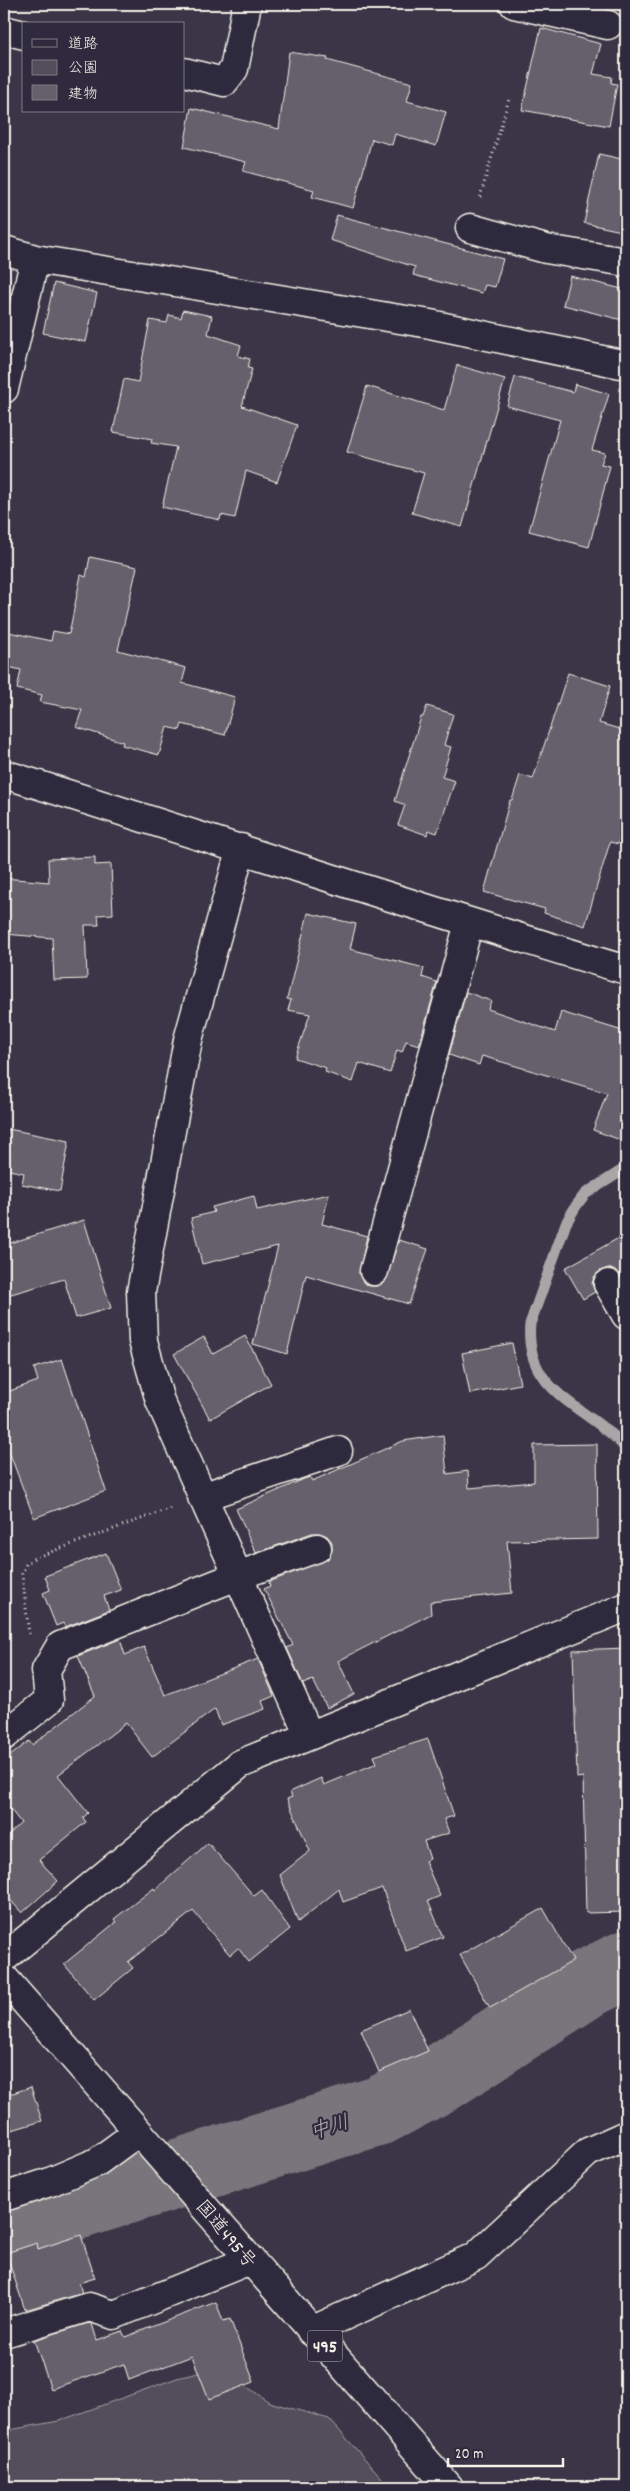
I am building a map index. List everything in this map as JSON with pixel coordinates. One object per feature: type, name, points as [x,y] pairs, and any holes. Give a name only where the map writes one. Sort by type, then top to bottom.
[{"type":"main road","points":[[185,72],[224,82],[234,69],[247,4]]},
{"type":"main road","points":[[514,4],[608,25]]},
{"type":"main road","points":[[4,30],[22,34]]},
{"type":"main road","points":[[470,228],[546,249],[626,262]]},
{"type":"main road","points":[[4,250],[35,259],[430,324],[626,365]]},
{"type":"main road","points":[[4,389],[35,259]]},
{"type":"main road","points":[[4,774],[241,848],[469,923],[626,970]]},
{"type":"main road","points":[[241,848],[188,1040],[141,1292],[143,1341],[160,1401],[309,1735]]},
{"type":"main road","points":[[374,1271],[469,923]]},
{"type":"main road","points":[[608,1284],[626,1315]]},
{"type":"main road","points":[[202,1497],[338,1451]]},
{"type":"main road","points":[[4,1736],[49,1700],[46,1670],[60,1646],[237,1576],[317,1548]]},
{"type":"main road","points":[[4,1958],[240,1764],[626,1607]]},
{"type":"main road","name":"国道495号","points":[[4,1978],[449,2487]]},
{"type":"main road","points":[[4,2197],[50,2182],[97,2162],[138,2132]]},
{"type":"main road","points":[[311,2331],[476,2256],[588,2152],[626,2135]]},
{"type":"main road","points":[[4,2333],[88,2307],[114,2315],[250,2260]]},
{"type":"path","points":[[470,228],[508,99]]},
{"type":"path","points":[[46,1670],[27,1630],[22,1574],[26,1564],[34,1558],[202,1497]]},
{"type":"green space","points":[[220,2368],[269,2402],[329,2419],[390,2487],[4,2487],[4,2431],[59,2421],[177,2378]]},
{"type":"building","points":[[541,28],[601,44],[593,74],[612,77],[611,83],[617,84],[609,126],[522,110]]},
{"type":"building","points":[[289,52],[328,58],[327,60],[412,83],[407,101],[446,112],[436,146],[395,134],[392,145],[372,139],[353,208],[312,197],[314,190],[243,171],[246,162],[184,147],[191,108],[279,129]]},
{"type":"building","points":[[599,154],[626,160],[626,232],[584,223]]},
{"type":"building","points":[[337,215],[503,259],[495,287],[485,285],[482,293],[413,275],[415,267],[330,240]]},
{"type":"building","points":[[570,276],[626,290],[626,321],[563,305]]},
{"type":"building","points":[[54,283],[97,293],[86,342],[43,333]]},
{"type":"building","points":[[183,310],[212,316],[208,334],[241,345],[238,356],[250,359],[248,368],[252,369],[242,406],[297,425],[277,482],[246,471],[235,518],[221,515],[220,520],[162,507],[176,447],[151,443],[152,439],[113,432],[124,379],[138,382],[150,320],[167,323],[169,315],[181,318]]},
{"type":"building","points":[[457,365],[505,379],[462,527],[412,513],[424,473],[347,452],[367,386],[444,410]]},
{"type":"building","points":[[515,377],[573,392],[575,384],[609,394],[592,450],[605,453],[601,464],[610,466],[589,547],[529,531],[560,420],[507,406]]},
{"type":"building","points":[[90,557],[137,567],[118,650],[186,668],[182,683],[235,697],[225,735],[182,724],[180,730],[167,727],[159,755],[122,745],[123,742],[76,727],[82,710],[40,702],[42,695],[17,689],[21,670],[4,666],[4,631],[51,641],[53,631],[69,634],[81,575],[86,577]]},
{"type":"building","points":[[568,673],[610,686],[599,723],[626,731],[626,814],[618,844],[610,842],[585,926],[544,913],[545,909],[484,892],[510,800],[512,800],[520,775],[533,779]]},
{"type":"building","points":[[427,706],[453,714],[444,745],[451,747],[442,777],[455,781],[437,833],[428,830],[427,835],[398,825],[405,805],[395,801],[421,717],[423,717]]},
{"type":"building","points":[[95,857],[95,865],[111,864],[113,914],[98,915],[99,925],[85,925],[87,979],[54,980],[52,938],[4,934],[4,878],[49,882],[48,859]]},
{"type":"building","points":[[308,913],[356,924],[350,949],[424,968],[422,977],[437,982],[419,1045],[406,1041],[402,1052],[397,1050],[390,1073],[359,1063],[353,1082],[325,1072],[326,1068],[295,1058],[310,1014],[288,1010],[291,1000],[287,999]]},
{"type":"building","points":[[466,992],[491,1001],[488,1009],[555,1032],[561,1012],[626,1032],[626,1142],[593,1130],[607,1093],[482,1056],[479,1065],[449,1055]]},
{"type":"building","points":[[8,1129],[69,1141],[60,1191],[22,1184],[24,1173],[4,1169]]},
{"type":"building","points":[[329,1194],[322,1224],[367,1236],[359,1274],[363,1282],[369,1286],[377,1286],[385,1282],[399,1240],[428,1249],[409,1304],[306,1275],[287,1354],[253,1344],[278,1246],[202,1264],[191,1218],[214,1212],[212,1207],[254,1196],[257,1210]]},
{"type":"building","points":[[84,1220],[111,1308],[76,1318],[64,1279],[4,1296],[4,1245]]},
{"type":"building","points":[[626,1234],[626,1274],[622,1277],[616,1271],[608,1268],[600,1271],[594,1277],[592,1284],[595,1292],[583,1299],[565,1268]]},
{"type":"building","points":[[245,1336],[271,1384],[210,1419],[174,1354],[204,1337],[213,1354]]},
{"type":"building","points":[[512,1343],[520,1384],[470,1394],[462,1353]]},
{"type":"building","points":[[62,1359],[106,1491],[34,1518],[4,1438],[4,1393],[38,1381],[34,1368]]},
{"type":"building","points":[[443,1435],[447,1474],[468,1471],[469,1488],[534,1482],[534,1445],[597,1444],[598,1539],[507,1541],[512,1593],[430,1602],[431,1614],[338,1661],[354,1694],[327,1708],[313,1680],[303,1684],[287,1648],[293,1645],[264,1589],[270,1586],[269,1582],[328,1559],[332,1551],[332,1542],[327,1536],[320,1533],[312,1533],[256,1553],[236,1509],[304,1479],[310,1477],[312,1481],[403,1441]]},
{"type":"building","points":[[106,1553],[121,1590],[104,1596],[109,1610],[65,1627],[63,1623],[56,1626],[43,1593],[50,1590],[45,1576]]},
{"type":"building","points":[[120,1639],[125,1655],[144,1647],[165,1695],[258,1659],[274,1696],[262,1701],[265,1709],[221,1725],[215,1709],[152,1757],[126,1723],[58,1775],[88,1813],[83,1818],[86,1822],[39,1860],[58,1881],[22,1913],[4,1893],[4,1839],[21,1823],[4,1801],[4,1761],[29,1741],[32,1745],[95,1696],[78,1656]]},
{"type":"building","points":[[626,1648],[626,1912],[586,1913],[583,1777],[577,1778],[573,1650]]},
{"type":"building","points":[[428,1739],[454,1816],[444,1819],[449,1833],[424,1841],[430,1859],[425,1861],[440,1896],[428,1901],[443,1937],[406,1951],[382,1888],[343,1902],[339,1889],[298,1922],[280,1875],[310,1851],[287,1799],[292,1797],[290,1792],[321,1778],[324,1785],[377,1763],[374,1756]]},
{"type":"building","points":[[208,1843],[254,1896],[262,1890],[290,1929],[249,1962],[238,1948],[230,1955],[193,1911],[128,1962],[133,1968],[94,2000],[64,1964],[116,1922],[114,1919],[154,1888],[155,1890]]},
{"type":"building","points":[[543,1908],[573,1961],[490,2008],[460,1955]]},
{"type":"building","points":[[409,2009],[428,2051],[379,2072],[361,2030]]},
{"type":"building","points":[[31,2087],[42,2121],[12,2130],[4,2096]]},
{"type":"building","points":[[81,2235],[95,2278],[79,2283],[82,2293],[25,2310],[6,2253],[37,2243],[38,2249]]},
{"type":"building","points":[[216,2302],[223,2321],[230,2319],[254,2382],[209,2399],[192,2356],[129,2380],[124,2364],[51,2389],[34,2340],[89,2323],[92,2324],[97,2340],[122,2331],[125,2337]]},
{"type":"waterway","points":[[626,1168],[585,1194],[576,1206],[566,1223],[530,1324],[530,1343],[534,1359],[540,1373],[549,1385],[615,1437],[626,1450]]},
{"type":"waterway","name":"中川","points":[[4,2228],[381,2110],[443,2077],[586,1984],[626,1965]]}]
